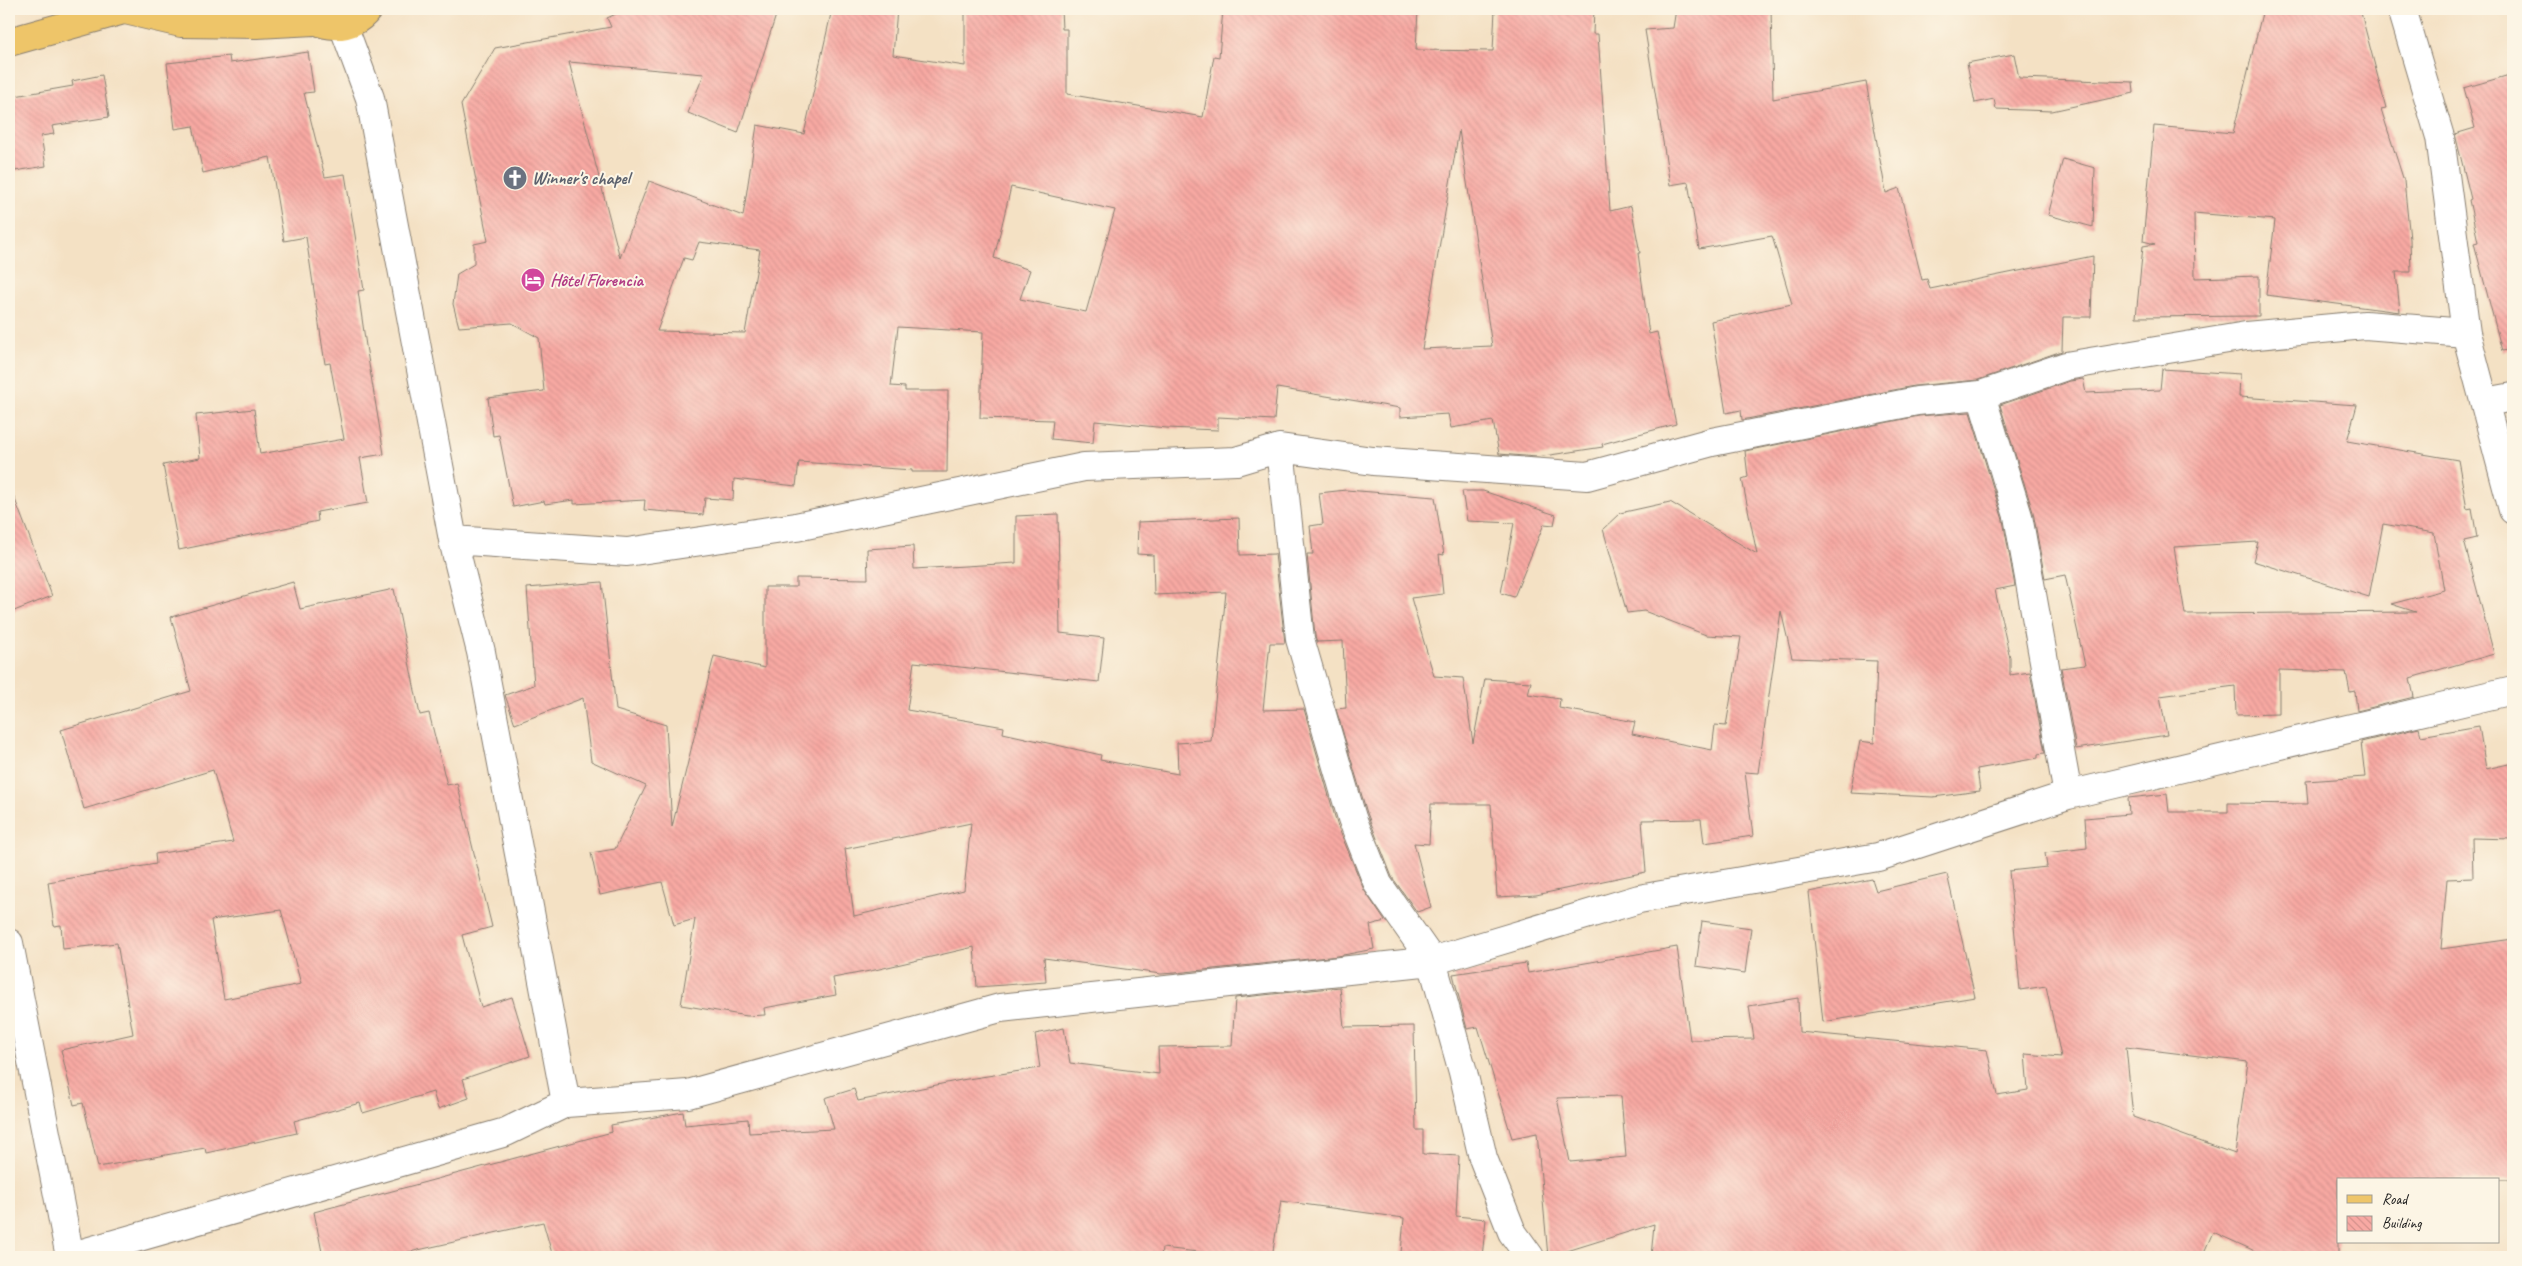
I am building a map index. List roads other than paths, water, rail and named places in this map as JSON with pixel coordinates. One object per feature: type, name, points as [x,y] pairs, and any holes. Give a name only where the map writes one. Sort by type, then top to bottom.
[{"type":"main road","points":[[9,42],[126,9],[181,23],[257,24],[307,15],[328,25],[365,14]]},
{"type":"street","points":[[2402,9],[2440,137],[2466,333],[2486,402],[2513,510]]},
{"type":"street","points":[[365,14],[370,98],[453,540],[481,652],[566,1103]]},
{"type":"street","points":[[453,540],[627,552],[796,527],[1084,467],[1236,461],[1280,448],[1373,461],[1587,476],[1712,442],[1918,401],[1981,395],[2066,366],[2246,336],[2365,325],[2466,333]]},
{"type":"street","points":[[1981,395],[2018,516],[2068,795]]},
{"type":"street","points":[[2486,402],[2513,397]]},
{"type":"street","points":[[1280,448],[1300,639],[1352,818],[1378,884],[1432,961],[1463,1072],[1483,1158],[1512,1232],[1530,1257]]},
{"type":"street","points":[[9,943],[70,1257],[506,1132],[566,1103],[688,1094],[1000,1008],[1432,961],[1639,898],[1878,857],[2068,795],[2513,690]]},
{"type":"place","name":"Winner's chapel","points":[[515,178]]},
{"type":"place","name":"Hôtel Florencia","points":[[533,280]]}]
